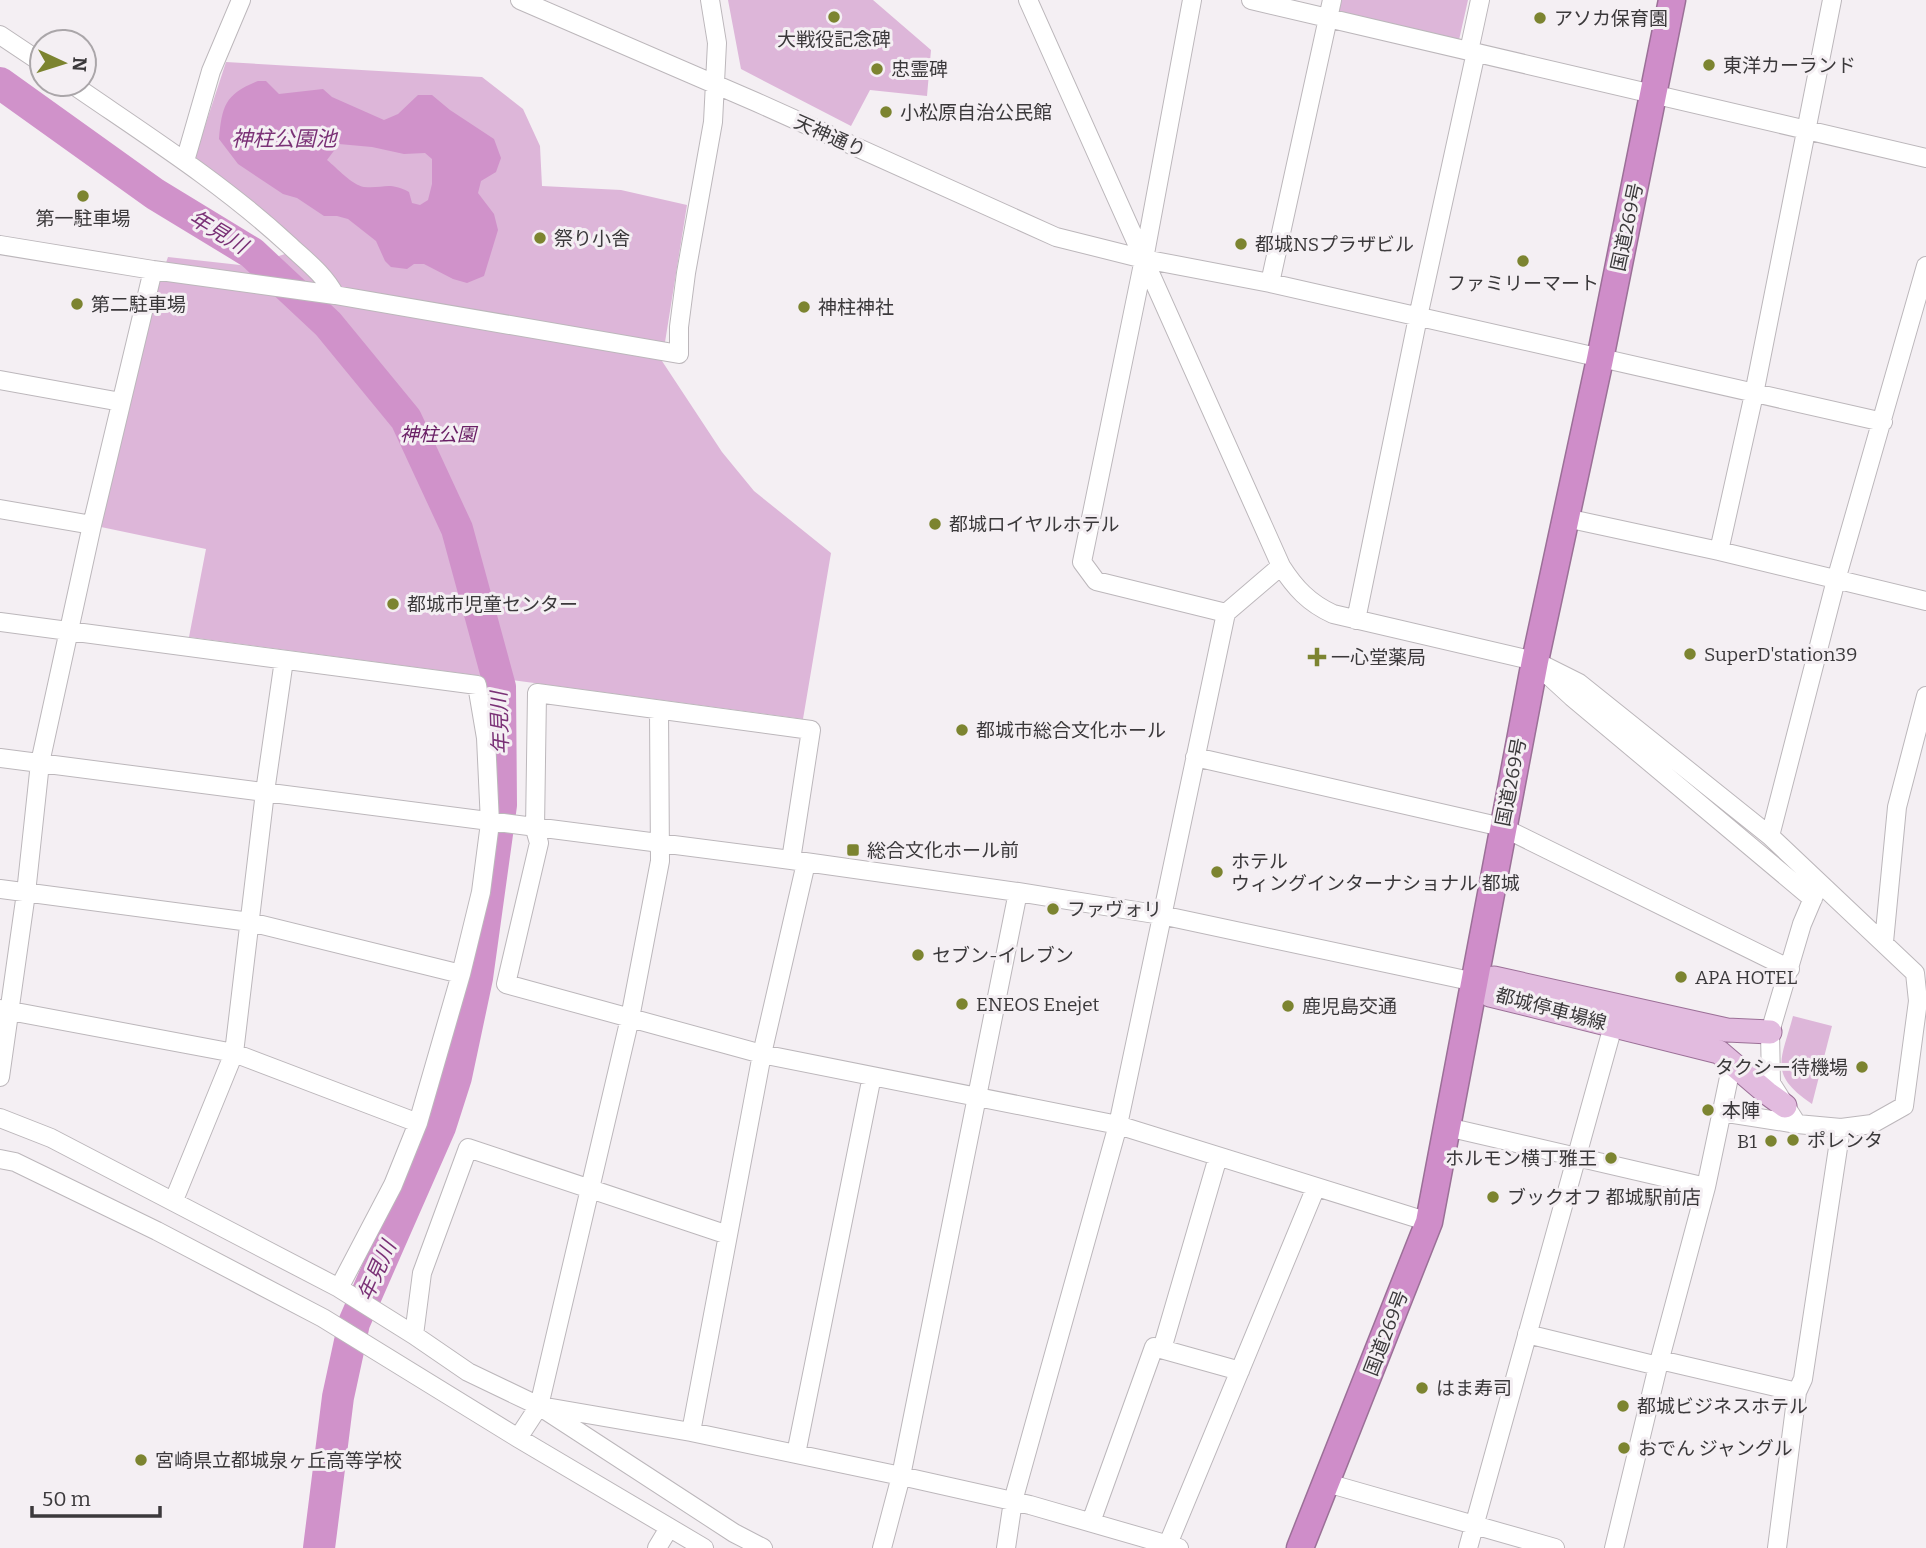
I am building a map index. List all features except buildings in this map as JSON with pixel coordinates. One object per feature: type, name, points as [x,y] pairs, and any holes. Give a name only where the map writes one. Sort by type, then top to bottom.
[{"type":"highway","name":"国道269号","points":[[1300,1548],[1429,1222],[1535,661],[1600,359],[1672,0]]},
{"type":"main road","name":"都城停車場線","points":[[1475,982],[1494,978],[1727,1030],[1770,1032]]},
{"type":"main road","name":"都城停車場線","points":[[1475,982],[1490,995],[1719,1052],[1791,1115]]},
{"type":"street","points":[[186,161],[211,71],[241,0]]},
{"type":"street","name":"天神通り","points":[[520,0],[1056,237],[1144,260],[1270,283],[1883,422]]},
{"type":"street","points":[[0,245],[153,270],[335,295],[678,354],[686,273],[713,122],[717,43],[710,0]]},
{"type":"street","points":[[1028,0],[1281,566],[1296,589],[1316,606],[1333,614],[1535,661],[1579,684],[1770,836],[1816,891]]},
{"type":"street","points":[[1192,0],[1144,260],[1082,562],[1096,581],[1226,613]]},
{"type":"street","points":[[1251,0],[1926,158]]},
{"type":"street","points":[[1270,283],[1332,0]]},
{"type":"street","points":[[1356,620],[1472,51],[1480,0]]},
{"type":"street","points":[[1719,551],[1754,394],[1832,0]]},
{"type":"street","points":[[0,35],[28,54]]},
{"type":"street","points":[[93,98],[186,161],[256,214],[327,280],[335,295]]},
{"type":"street","points":[[1770,836],[1836,580],[1926,267]]},
{"type":"street","points":[[0,1077],[4,1009],[26,892],[40,763],[92,525],[153,270]]},
{"type":"street","points":[[0,380],[121,402]]},
{"type":"street","points":[[0,509],[92,525]]},
{"type":"street","points":[[1566,518],[1719,551],[1926,601]]},
{"type":"street","points":[[1006,1548],[1013,1501],[1118,1125],[1226,613],[1281,566]]},
{"type":"street","points":[[0,622],[477,685],[486,738],[490,823],[481,892],[461,974],[418,1123],[393,1185],[339,1288]]},
{"type":"street","points":[[174,1200],[234,1053],[284,660]]},
{"type":"street","points":[[1535,661],[1572,697],[1884,942],[1915,973],[1918,1001],[1904,1106],[1872,1124],[1841,1128],[1791,1115],[1721,1112]]},
{"type":"street","points":[[691,1432],[762,1054],[798,861],[811,730],[537,693],[535,829],[539,843],[506,984],[762,1054],[1118,1125],[1429,1222]]},
{"type":"street","points":[[1884,942],[1897,807],[1926,696]]},
{"type":"street","points":[[518,1438],[539,1406],[630,1018],[660,861],[659,710]]},
{"type":"street","points":[[1195,757],[1502,827],[1790,969]]},
{"type":"street","points":[[0,758],[1018,892],[1161,915],[1475,982]]},
{"type":"street","points":[[0,889],[250,922],[461,974]]},
{"type":"street","points":[[1791,1115],[1771,1083],[1770,1032],[1802,924],[1816,891]]},
{"type":"street","points":[[882,1548],[901,1476],[1018,892]]},
{"type":"street","points":[[4,1009],[234,1053],[418,1123]]},
{"type":"street","points":[[1468,1548],[1613,1026]]},
{"type":"street","points":[[1614,1548],[1706,1187],[1732,1063]]},
{"type":"street","points":[[796,1454],[872,1076]]},
{"type":"street","points":[[0,1118],[51,1138],[339,1288],[468,1372],[539,1406],[734,1533],[763,1548]]},
{"type":"street","points":[[1447,1127],[1706,1187]]},
{"type":"street","points":[[1777,1548],[1797,1392],[1803,1380],[1841,1128]]},
{"type":"street","points":[[411,1333],[422,1273],[468,1147],[728,1235]]},
{"type":"street","points":[[1162,1349],[1218,1157]]},
{"type":"street","points":[[0,1159],[15,1162],[51,1179],[323,1318],[704,1548]]},
{"type":"street","points":[[539,1406],[691,1432],[901,1476],[1013,1501],[1174,1546],[1240,1371],[1316,1187]]},
{"type":"street","points":[[1527,1335],[1797,1392]]},
{"type":"street","points":[[1091,1522],[1154,1347],[1240,1371]]},
{"type":"street","points":[[1327,1483],[1555,1548]]},
{"type":"street","points":[[657,1548],[669,1528]]},
{"type":"green space","points":[[728,0],[873,0],[931,50],[927,96],[870,90],[851,126],[741,69]]},
{"type":"green space","points":[[1339,0],[1468,0],[1459,40],[1336,11]]},
{"type":"green space","name":"神柱公園","points":[[226,62],[482,77],[523,109],[540,146],[542,186],[621,190],[687,205],[662,361],[722,452],[754,491],[831,553],[803,719],[189,637],[206,549],[101,527],[138,357],[168,257],[249,266],[291,252],[190,172]]},
{"type":"green space","points":[[1793,1016],[1832,1026],[1812,1104],[1789,1084],[1783,1075],[1782,1056]]},
{"type":"water","name":"神柱公園池","points":[[266,81],[279,94],[323,89],[332,97],[384,120],[398,114],[418,95],[432,95],[494,139],[501,158],[496,172],[481,181],[478,193],[494,214],[498,230],[484,276],[467,283],[424,264],[414,264],[407,269],[391,267],[385,261],[376,241],[348,219],[324,216],[297,198],[283,194],[238,164],[219,139],[220,128],[227,103],[247,86]],"holes":[[[339,144],[404,154],[425,153],[432,159],[432,184],[428,200],[420,205],[412,203],[409,192],[402,189],[391,186],[359,186],[327,160]]]},
{"type":"waterway","name":"年見川","points":[[0,83],[155,194],[252,253],[328,324],[406,419],[457,529],[500,687],[501,805],[477,978],[456,1077],[440,1127],[354,1323],[338,1397],[319,1548]]},
{"type":"place","name":"大戦役記念碑","points":[[834,17]]},
{"type":"place","name":"アソカ保育園","points":[[1540,18]]},
{"type":"place","name":"東洋カーランド","points":[[1709,65]]},
{"type":"place","name":"忠霊碑","points":[[877,69]]},
{"type":"place","name":"小松原自治公民館","points":[[886,112]]},
{"type":"place","name":"第一駐車場","points":[[83,196]]},
{"type":"place","name":"祭り小舎","points":[[540,238]]},
{"type":"place","name":"都城NSプラザビル","points":[[1241,244]]},
{"type":"place","name":"ファミリーマート","points":[[1523,261]]},
{"type":"place","name":"第二駐車場","points":[[77,304]]},
{"type":"place","name":"神柱神社","points":[[804,307]]},
{"type":"place","name":"都城ロイヤルホテル","points":[[935,524]]},
{"type":"place","name":"都城市児童センター","points":[[393,604]]},
{"type":"place","name":"SuperD'station39","points":[[1690,654]]},
{"type":"place","name":"一心堂薬局","points":[[1317,657]]},
{"type":"place","name":"都城市総合文化ホール","points":[[962,730]]},
{"type":"place","name":"総合文化ホール前","points":[[853,850]]},
{"type":"place","name":"ホテル ウィングインターナショナル 都城","points":[[1217,872]]},
{"type":"place","name":"ファヴォリ","points":[[1053,909]]},
{"type":"place","name":"セブン-イレブン","points":[[918,955]]},
{"type":"place","name":"APA HOTEL","points":[[1681,977]]},
{"type":"place","name":"ENEOS Enejet","points":[[962,1004]]},
{"type":"place","name":"鹿児島交通","points":[[1288,1006]]},
{"type":"place","name":"タクシー待機場","points":[[1862,1067]]},
{"type":"place","name":"本陣","points":[[1708,1110]]},
{"type":"place","name":"ポレンタ","points":[[1793,1140]]},
{"type":"place","name":"B1","points":[[1771,1141]]},
{"type":"place","name":"ホルモン横丁雅王","points":[[1611,1158]]},
{"type":"place","name":"ブックオフ 都城駅前店","points":[[1493,1197]]},
{"type":"place","name":"はま寿司","points":[[1422,1388]]},
{"type":"place","name":"都城ビジネスホテル","points":[[1623,1406]]},
{"type":"place","name":"おでん ジャングル","points":[[1624,1448]]},
{"type":"place","name":"宮崎県立都城泉ヶ丘高等学校","points":[[141,1460]]}]
